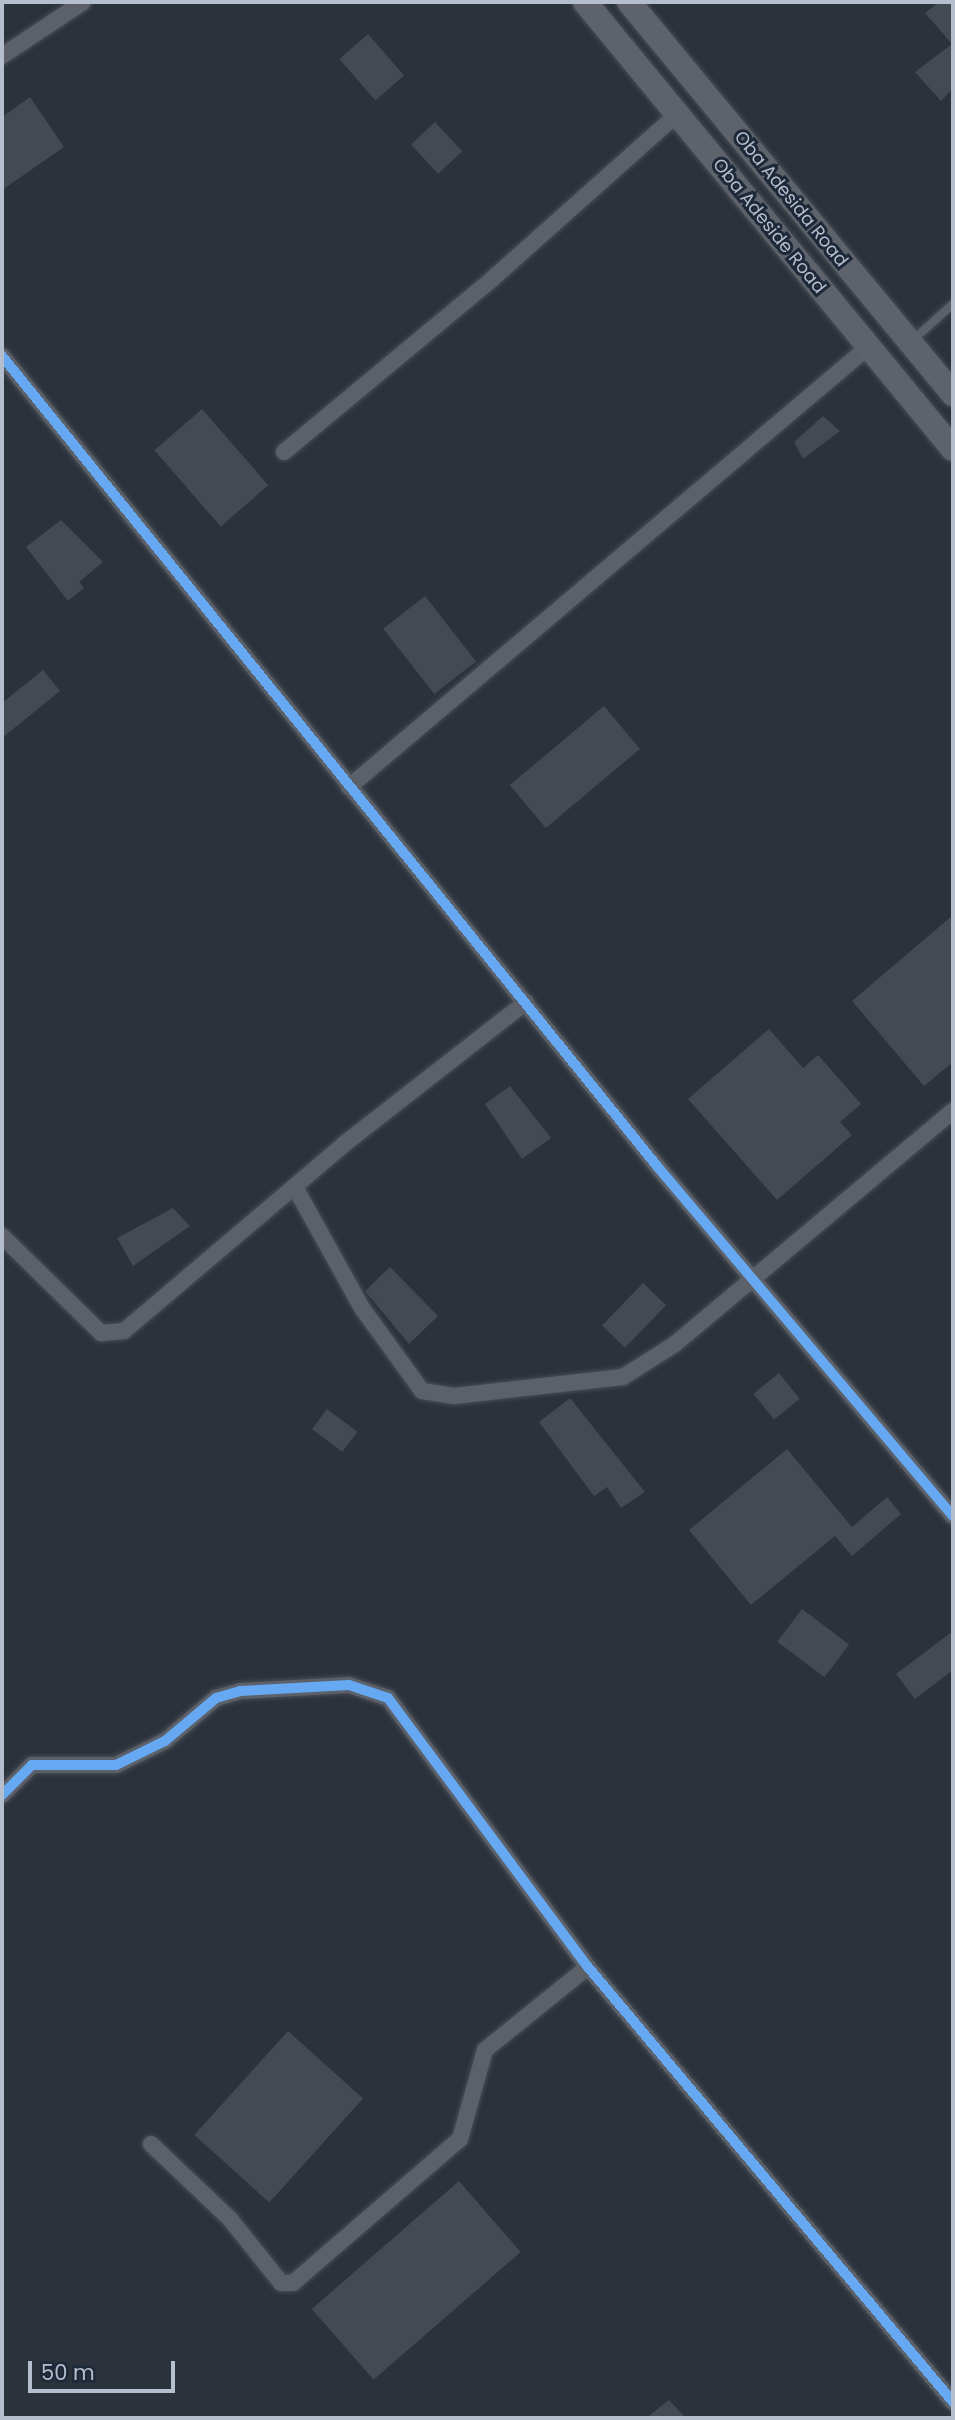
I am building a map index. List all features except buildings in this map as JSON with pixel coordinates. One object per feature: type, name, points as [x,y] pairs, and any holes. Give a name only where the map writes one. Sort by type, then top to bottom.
[{"type":"main road","name":"Oba Adeside Road","points":[[585,2],[953,449]]},
{"type":"main road","name":"Oba Adesida Road","points":[[632,3],[910,343],[950,383]]},
{"type":"street","points":[[2,56],[83,2]]},
{"type":"street","points":[[284,452],[491,281],[677,114]]},
{"type":"street","points":[[349,787],[868,347]]},
{"type":"street","points":[[2,356],[349,787],[953,1517]]},
{"type":"street","points":[[2,1236],[42,1279],[109,1334],[124,1331],[526,1002]]},
{"type":"street","points":[[296,1189],[362,1308],[398,1363],[432,1396],[623,1377],[675,1344],[753,1274],[953,1111]]},
{"type":"street","points":[[2,1795],[32,1765],[116,1765],[165,1741],[216,1698],[240,1691],[315,1684],[375,1690],[388,1698],[588,1967],[953,2402]]},
{"type":"street","points":[[151,2144],[288,2285],[454,2145],[464,2130],[485,2050],[588,1967]]},
{"type":"lane","points":[[910,343],[953,304]]},
{"type":"cycle path","points":[[2,356],[657,1166],[953,1516]]},
{"type":"cycle path","points":[[2,1795],[32,1765],[116,1765],[165,1741],[216,1698],[240,1691],[349,1685],[388,1698],[588,1967],[953,2402]]}]
